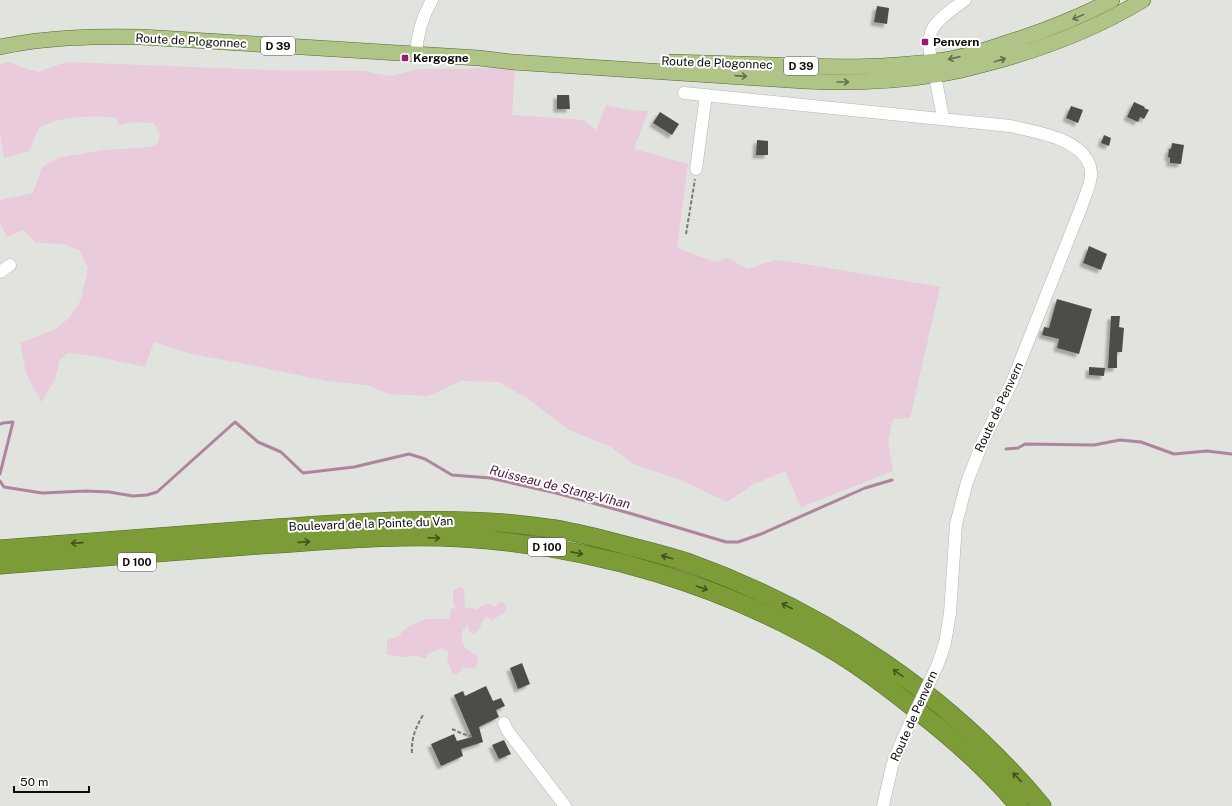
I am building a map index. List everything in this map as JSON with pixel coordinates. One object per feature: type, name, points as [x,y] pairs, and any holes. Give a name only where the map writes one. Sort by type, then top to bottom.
[{"type":"highway","name":"Boulevard de la Pointe du Van","points":[[0,549],[383,521],[443,520],[509,524],[566,531],[633,547],[689,564],[746,586],[827,627],[858,646],[892,668],[936,701],[1003,762],[1042,806]]},
{"type":"highway","name":"Boulevard de la Pointe du Van","points":[[0,565],[364,538],[425,537],[462,538],[532,545],[613,560],[642,568],[712,592],[802,633],[841,655],[894,692],[949,736],[982,766],[1019,806]]},
{"type":"highway","name":"D 100","points":[[0,574],[88,568],[273,544]]},
{"type":"main road","name":"Route de Plogonnec","points":[[0,47],[61,38],[120,37],[416,54],[479,58],[512,62],[829,82],[880,81],[933,68],[962,56],[1038,33],[1081,16],[1112,0]]},
{"type":"main road","name":"Route de Plogonnec","points":[[933,68],[978,66],[1040,48],[1102,22],[1144,0]]},
{"type":"street","points":[[416,54],[416,46],[423,17],[432,0]]},
{"type":"street","points":[[684,93],[944,119],[933,68],[930,43],[933,29],[940,20],[965,0]]},
{"type":"street","points":[[696,169],[706,95]]},
{"type":"street","name":"Route de Penvern","points":[[883,806],[892,766],[903,738],[938,664],[945,643],[950,613],[956,524],[967,482],[983,441],[1012,382],[1079,212],[1090,181],[1091,172],[1085,156],[1078,148],[1054,137],[1010,126],[944,119]]},
{"type":"street","points":[[504,723],[507,730],[565,806]]},
{"type":"path","points":[[686,234],[696,169]]},
{"type":"path","points":[[412,753],[414,732],[423,715]]},
{"type":"path","points":[[452,729],[471,736]]},
{"type":"shaded area","points":[[7,62],[38,72],[66,62],[269,70],[363,71],[390,76],[419,69],[515,68],[512,115],[584,120],[596,130],[606,105],[629,110],[648,111],[634,149],[688,164],[677,248],[715,262],[728,258],[747,269],[776,260],[940,287],[910,418],[893,419],[888,441],[893,471],[801,507],[785,471],[752,485],[727,502],[681,480],[633,464],[610,446],[569,430],[528,399],[499,382],[461,381],[428,396],[388,394],[367,385],[326,381],[195,355],[154,342],[145,367],[94,356],[68,353],[60,359],[55,380],[41,402],[26,373],[20,343],[54,330],[68,319],[81,300],[88,268],[79,250],[63,244],[36,243],[23,230],[7,237],[0,223],[0,200],[33,193],[42,167],[58,158],[104,150],[150,147],[158,143],[160,134],[154,123],[134,122],[118,125],[117,118],[77,117],[47,124],[40,128],[30,151],[4,158],[0,134],[0,65]]},
{"type":"shaded area","points":[[459,587],[464,589],[465,608],[473,608],[478,610],[481,606],[490,603],[494,607],[503,602],[506,605],[503,613],[491,621],[487,616],[478,630],[472,634],[469,631],[468,625],[463,630],[463,644],[469,651],[476,655],[478,661],[476,667],[469,669],[463,667],[462,670],[455,675],[453,674],[447,659],[449,652],[441,648],[428,654],[426,659],[415,655],[405,657],[387,655],[387,640],[399,636],[410,626],[428,619],[450,619],[450,610],[455,607],[453,601],[453,591]]},
{"type":"building","points":[[877,6],[889,8],[887,24],[874,22]]},
{"type":"building","points":[[557,95],[569,95],[570,109],[557,109]]},
{"type":"building","points":[[1134,102],[1149,110],[1144,119],[1140,117],[1138,122],[1127,117]]},
{"type":"building","points":[[1071,106],[1083,110],[1078,123],[1066,118]]},
{"type":"building","points":[[660,112],[679,124],[672,135],[653,123]]},
{"type":"building","points":[[1104,135],[1111,138],[1109,146],[1101,143]]},
{"type":"building","points":[[757,140],[768,141],[768,155],[756,155]]},
{"type":"building","points":[[1172,143],[1184,145],[1181,164],[1170,163],[1170,158],[1168,157],[1169,149],[1171,149]]},
{"type":"building","points":[[1089,246],[1107,254],[1101,270],[1083,263]]},
{"type":"building","points":[[1057,299],[1092,309],[1079,354],[1057,348],[1059,339],[1042,335],[1044,327],[1049,328]]},
{"type":"building","points":[[1111,316],[1120,316],[1119,327],[1124,328],[1122,352],[1117,352],[1117,368],[1108,368]]},
{"type":"building","points":[[1089,367],[1105,368],[1104,376],[1089,375]]},
{"type":"building","points":[[522,663],[530,684],[518,689],[510,668]]},
{"type":"building","points":[[486,686],[493,701],[501,698],[505,706],[496,710],[499,717],[479,727],[483,742],[461,749],[463,756],[441,766],[431,744],[454,734],[457,741],[472,737],[454,695],[463,691],[465,696]]},
{"type":"building","points":[[504,740],[511,754],[499,759],[492,745]]},
{"type":"waterway","name":"Ruisseau de Stang-Vihan","points":[[0,424],[13,422],[0,474]]},
{"type":"waterway","name":"Ruisseau de Stang-Vihan","points":[[0,481],[4,487],[42,493],[86,491],[109,492],[133,496],[147,495],[157,492],[235,422],[258,442],[281,452],[303,473],[354,467],[409,454],[425,459],[452,475],[490,478],[556,493],[726,542],[738,542],[761,534],[865,488],[892,480]]},
{"type":"waterway","name":"Ruisseau de Stang-Vihan","points":[[1006,449],[1018,448],[1025,444],[1094,445],[1120,440],[1141,442],[1174,454],[1207,451],[1232,454]]},
{"type":"place","name":"Penvern","points":[[925,42]]},
{"type":"place","name":"Kergogne","points":[[405,58]]}]
